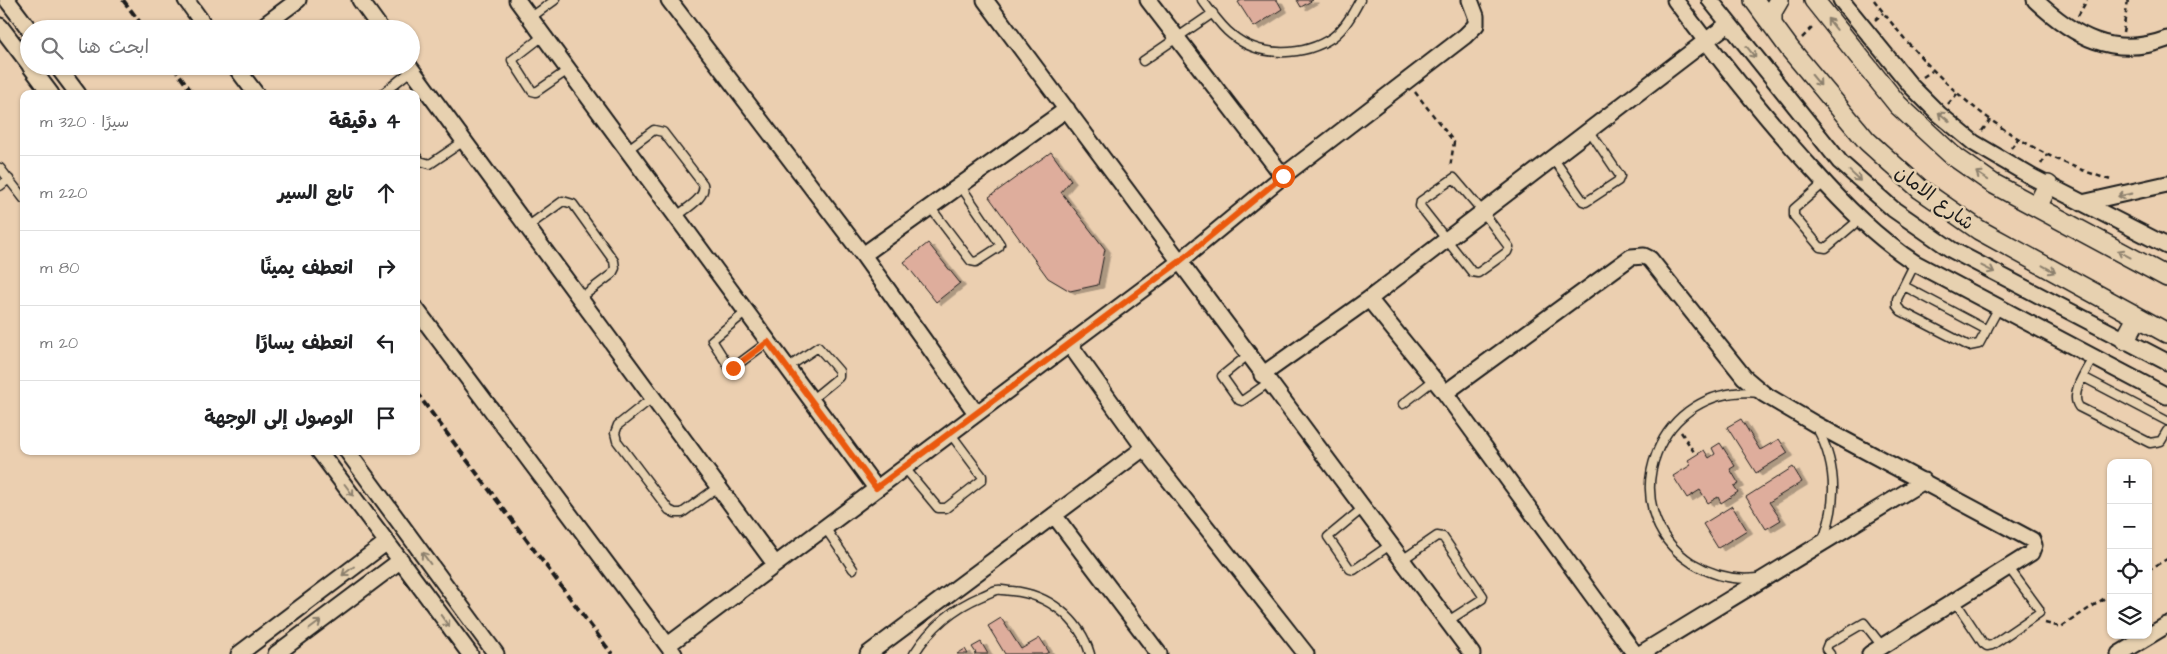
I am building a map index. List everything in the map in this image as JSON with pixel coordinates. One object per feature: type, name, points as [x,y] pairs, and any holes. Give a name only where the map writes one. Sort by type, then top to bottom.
[{"type":"street","points":[[7,0],[22,20]]},
{"type":"street","points":[[186,0],[200,20]]},
{"type":"street","points":[[271,20],[298,0]]},
{"type":"street","points":[[360,0],[374,20]]},
{"type":"street","points":[[517,0],[876,488]]},
{"type":"street","points":[[669,0],[863,254],[976,413]]},
{"type":"street","points":[[985,0],[1068,109],[1265,379],[1472,654]]},
{"type":"street","points":[[1148,0],[1283,176]]},
{"type":"street","points":[[420,313],[671,650],[774,564],[1179,262],[1283,176],[1465,36],[1476,25],[1476,16],[1470,0]]},
{"type":"street","points":[[1675,0],[1782,138],[1859,220],[1888,245],[1915,263],[1998,308],[2167,396]]},
{"type":"street","points":[[1710,0],[1840,162],[1893,209],[1952,250],[2167,362]]},
{"type":"street","name":"شارع الامان","points":[[1754,0],[1790,50],[1868,141],[1920,189],[1979,230],[2167,333]]},
{"type":"street","points":[[1772,24],[1772,12],[1779,0]]},
{"type":"street","points":[[1814,0],[1898,105],[1915,123],[1971,169],[1992,183],[2167,277]]},
{"type":"street","points":[[1841,0],[1912,86],[1939,114],[1974,143],[2048,185],[2167,246]]},
{"type":"street","points":[[2035,0],[2071,30],[2095,41],[2120,46],[2154,44],[2167,39]]},
{"type":"street","points":[[1265,379],[1728,24]]},
{"type":"street","points":[[0,26],[20,52]]},
{"type":"street","points":[[37,75],[48,90]]},
{"type":"street","points":[[64,75],[75,90]]},
{"type":"street","points":[[242,75],[253,90]]},
{"type":"street","points":[[415,75],[774,564]]},
{"type":"street","points":[[863,254],[1068,109]]},
{"type":"street","points":[[2082,203],[2144,191],[2167,184]]},
{"type":"street","points":[[2037,207],[2048,185]]},
{"type":"street","points":[[1445,393],[1631,257],[1637,255],[1644,256],[1655,263],[1744,378],[1764,394],[1815,424],[2029,537],[2034,545],[2031,553],[2009,568],[1876,650]]},
{"type":"street","points":[[1369,299],[1445,393],[1635,654]]},
{"type":"street","points":[[2125,340],[2137,318]]},
{"type":"street","points":[[1070,345],[1144,448],[1306,654]]},
{"type":"street","points":[[868,654],[1144,448]]},
{"type":"street","points":[[323,455],[470,654]]},
{"type":"street","points":[[350,455],[496,654]]},
{"type":"street","points":[[1640,654],[1924,481]]},
{"type":"street","points":[[377,528],[395,515]]},
{"type":"street","points":[[1054,516],[1159,654]]},
{"type":"street","points":[[239,654],[387,542]]},
{"type":"street","points":[[276,654],[401,560]]},
{"type":"street","points":[[2119,654],[2167,625]]},
{"type":"lane","points":[[530,18],[555,0]]},
{"type":"lane","points":[[1202,0],[1231,35],[1254,49],[1283,52],[1307,50],[1334,37],[1351,17],[1360,0]]},
{"type":"lane","points":[[1144,61],[1213,13]]},
{"type":"lane","points":[[543,36],[512,60],[532,91],[536,92],[568,70]]},
{"type":"lane","points":[[386,90],[402,75]]},
{"type":"lane","points":[[627,150],[654,130],[659,130],[663,132],[703,184],[702,196],[676,217]]},
{"type":"lane","points":[[1553,158],[1583,201],[1586,202],[1618,181],[1620,176],[1590,130]]},
{"type":"lane","points":[[420,161],[430,164],[464,141]]},
{"type":"lane","points":[[0,168],[20,194]]},
{"type":"lane","points":[[1454,178],[1483,212],[1508,248],[1507,252],[1475,274],[1420,203],[1454,178]]},
{"type":"lane","points":[[0,186],[9,179]]},
{"type":"lane","points":[[1824,183],[1794,209],[1793,213],[1820,246],[1826,248],[1859,220]]},
{"type":"lane","points":[[930,207],[971,261],[976,262],[999,247],[1000,244],[960,186]]},
{"type":"lane","points":[[527,227],[563,201],[573,204],[614,261],[615,268],[612,274],[580,299]]},
{"type":"lane","points":[[1915,263],[1897,300],[1897,306],[1901,311],[1969,346],[1979,344],[1998,308]]},
{"type":"lane","points":[[1904,286],[1987,330]]},
{"type":"lane","points":[[746,312],[712,340],[729,367],[733,368],[768,342]]},
{"type":"lane","points":[[787,368],[818,347],[839,371],[839,377],[811,400]]},
{"type":"lane","points":[[1248,355],[1222,376],[1239,400],[1242,401],[1265,379]]},
{"type":"lane","points":[[2093,358],[2075,395],[2075,402],[2079,407],[2150,444],[2161,441],[2167,431]]},
{"type":"lane","points":[[2083,377],[2167,421]]},
{"type":"lane","points":[[1403,404],[1434,380]]},
{"type":"lane","points":[[1764,394],[1745,392],[1725,394],[1706,400],[1689,410],[1674,423],[1662,440],[1654,460],[1650,482],[1652,503],[1658,524],[1670,542],[1685,558],[1703,570],[1723,577],[1745,579],[1767,577]]},
{"type":"lane","points":[[652,398],[618,425],[615,433],[617,441],[669,510],[675,513],[682,513],[718,487]]},
{"type":"lane","points":[[1815,424],[1827,449],[1834,483],[1834,504],[1821,544]]},
{"type":"lane","points":[[904,466],[938,508],[942,510],[980,483],[982,476],[950,432]]},
{"type":"lane","points":[[1363,508],[1328,536],[1350,569],[1354,570],[1390,545]]},
{"type":"lane","points":[[824,526],[853,569]]},
{"type":"lane","points":[[1402,560],[1437,536],[1442,537],[1483,596],[1482,599],[1448,621]]},
{"type":"lane","points":[[1955,601],[1983,643],[1987,646],[1992,645],[2037,616],[2039,609],[2009,568]]},
{"type":"lane","points":[[914,654],[936,625],[964,603],[997,590],[1024,592],[1050,603],[1072,620],[1087,643],[1090,654]]},
{"type":"lane","points":[[942,599],[952,613]]},
{"type":"lane","points":[[1830,654],[1826,649],[1828,644],[1864,623],[1868,624],[1876,650]]},
{"type":"path","points":[[1874,0],[1907,43],[1932,70],[1957,94],[1990,120],[2018,139],[2069,165],[2116,182]]},
{"type":"path","points":[[2120,46],[2128,0]]},
{"type":"path","points":[[1406,81],[1454,142],[1449,174],[1450,177],[1454,178]]},
{"type":"path","points":[[1674,423],[1694,452]]},
{"type":"path","points":[[2152,567],[2167,558]]},
{"type":"path","points":[[2037,616],[2047,625],[2060,626],[2107,597]]},
{"type":"building","points":[[1242,0],[1277,0],[1282,9],[1254,27],[1238,2]]},
{"type":"building","points":[[1297,0],[1313,0],[1301,7]]},
{"type":"building","points":[[1051,152],[1071,180],[1061,192],[1105,249],[1098,285],[1070,291],[1048,278],[989,197]]},
{"type":"building","points":[[928,243],[960,283],[936,302],[904,262]]},
{"type":"building","points":[[1741,419],[1760,450],[1779,439],[1788,453],[1756,473],[1727,427]]},
{"type":"building","points":[[1720,443],[1735,466],[1730,469],[1739,484],[1734,486],[1738,492],[1721,503],[1718,497],[1708,503],[1700,490],[1687,498],[1673,476],[1691,465],[1688,460],[1704,450],[1709,458],[1715,454],[1712,448]]},
{"type":"building","points":[[1793,467],[1802,482],[1769,502],[1781,520],[1766,529],[1746,497]]},
{"type":"building","points":[[1732,506],[1747,530],[1718,548],[1703,524]]},
{"type":"building","points":[[1001,618],[1021,649],[1040,638],[1049,652],[1045,654],[1005,654],[988,626]]},
{"type":"building","points":[[981,642],[988,654],[974,654],[976,653],[972,647]]},
{"type":"building","points":[[965,649],[968,654],[957,654]]},
{"type":"railway","points":[[123,0],[138,20]]},
{"type":"railway","points":[[179,75],[190,90]]},
{"type":"railway","points":[[420,397],[612,654]]},
{"type":"route","points":[[733,368],[768,342],[876,488],[1179,262],[1283,176]]}]
